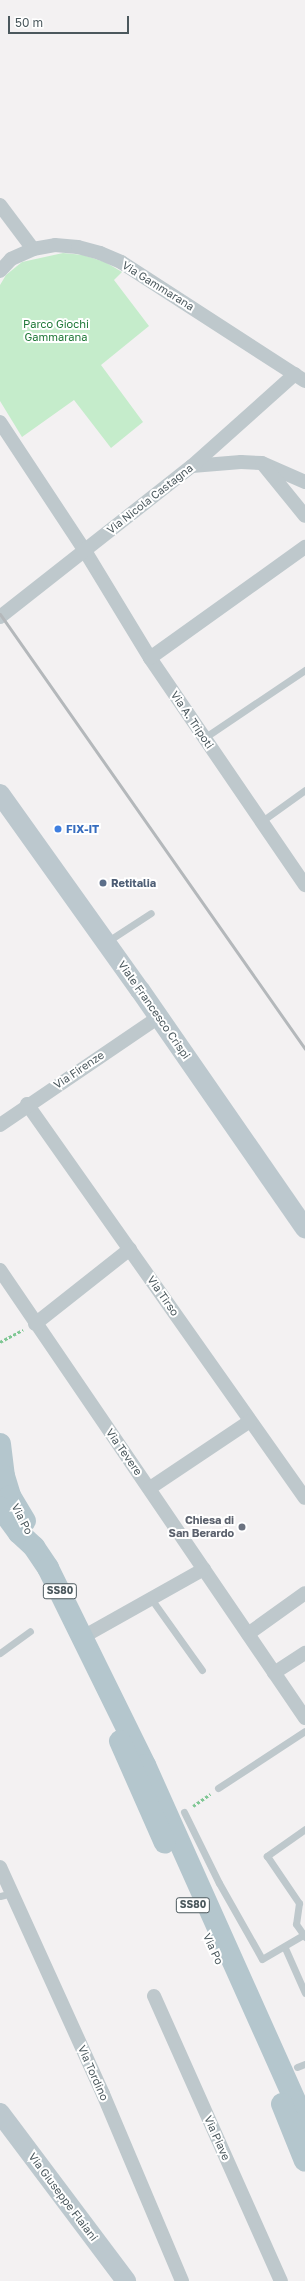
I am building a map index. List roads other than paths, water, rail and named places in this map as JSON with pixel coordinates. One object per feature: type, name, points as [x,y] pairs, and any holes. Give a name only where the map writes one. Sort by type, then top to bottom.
[{"type":"main road","name":"Via Po","points":[[0,1444],[6,1483],[10,1496],[29,1528],[34,1547]]},
{"type":"main road","name":"Via Po","points":[[0,1507],[19,1533],[34,1547],[48,1568],[146,1765],[305,2122]]},
{"type":"main road","name":"Via Po","points":[[84,1643],[131,1771],[226,1976],[305,2161]]},
{"type":"street","points":[[0,205],[33,249]]},
{"type":"street","name":"Via Gammarana","points":[[0,271],[11,259],[33,249],[55,245],[78,247],[121,262],[300,378]]},
{"type":"street","name":"Via Nicola Castagna","points":[[0,617],[192,466],[300,378]]},
{"type":"street","name":"Via A. Tripoti","points":[[0,422],[85,551],[150,658],[305,885]]},
{"type":"street","points":[[192,466],[241,462],[262,463],[305,482]]},
{"type":"street","points":[[262,463],[305,516]]},
{"type":"street","points":[[150,658],[305,547]]},
{"type":"street","name":"Viale Francesco Crispi","points":[[0,794],[159,1017],[305,1228]]},
{"type":"street","name":"Via Firenze","points":[[0,1125],[27,1104],[159,1017]]},
{"type":"street","name":"Via Tirso","points":[[27,1104],[250,1421],[303,1489]]},
{"type":"street","points":[[35,1324],[130,1249]]},
{"type":"street","name":"Via Tevere","points":[[0,1270],[35,1324],[150,1488],[305,1718]]},
{"type":"street","points":[[150,1488],[250,1421]]},
{"type":"street","points":[[84,1643],[204,1569]]},
{"type":"street","points":[[248,1634],[305,1593]]},
{"type":"street","points":[[274,1673],[305,1653]]},
{"type":"street","name":"Via Tordino","points":[[0,1867],[6,1895],[103,2094],[182,2281]]},
{"type":"street","name":"Via Piave","points":[[154,1996],[281,2281]]},
{"type":"street","name":"Via Giuseppe Flaiani","points":[[0,2113],[126,2281]]},
{"type":"lane","points":[[204,738],[305,670]]},
{"type":"lane","points":[[262,821],[305,790]]},
{"type":"lane","points":[[106,943],[151,913]]},
{"type":"lane","points":[[152,1600],[202,1670]]},
{"type":"lane","points":[[0,1653],[30,1631]]},
{"type":"lane","points":[[218,1788],[305,1730]]},
{"type":"lane","points":[[184,1812],[218,1883],[262,1959],[304,1936],[296,1924],[299,1903],[267,1856],[305,1829]]},
{"type":"lane","points":[[284,1948],[305,1993]]},
{"type":"lane","points":[[297,2067],[305,2064]]},
{"type":"railway","points":[[0,614],[305,1049]]},
{"type":"place","name":"FIX-IT","points":[[58,829]]},
{"type":"place","name":"Retitalia","points":[[103,883]]},
{"type":"place","name":"Chiesa di San Berardo","points":[[242,1527]]},
{"type":"park label","name":"Parco Giochi Gammarana","points":[[56,331]]}]
